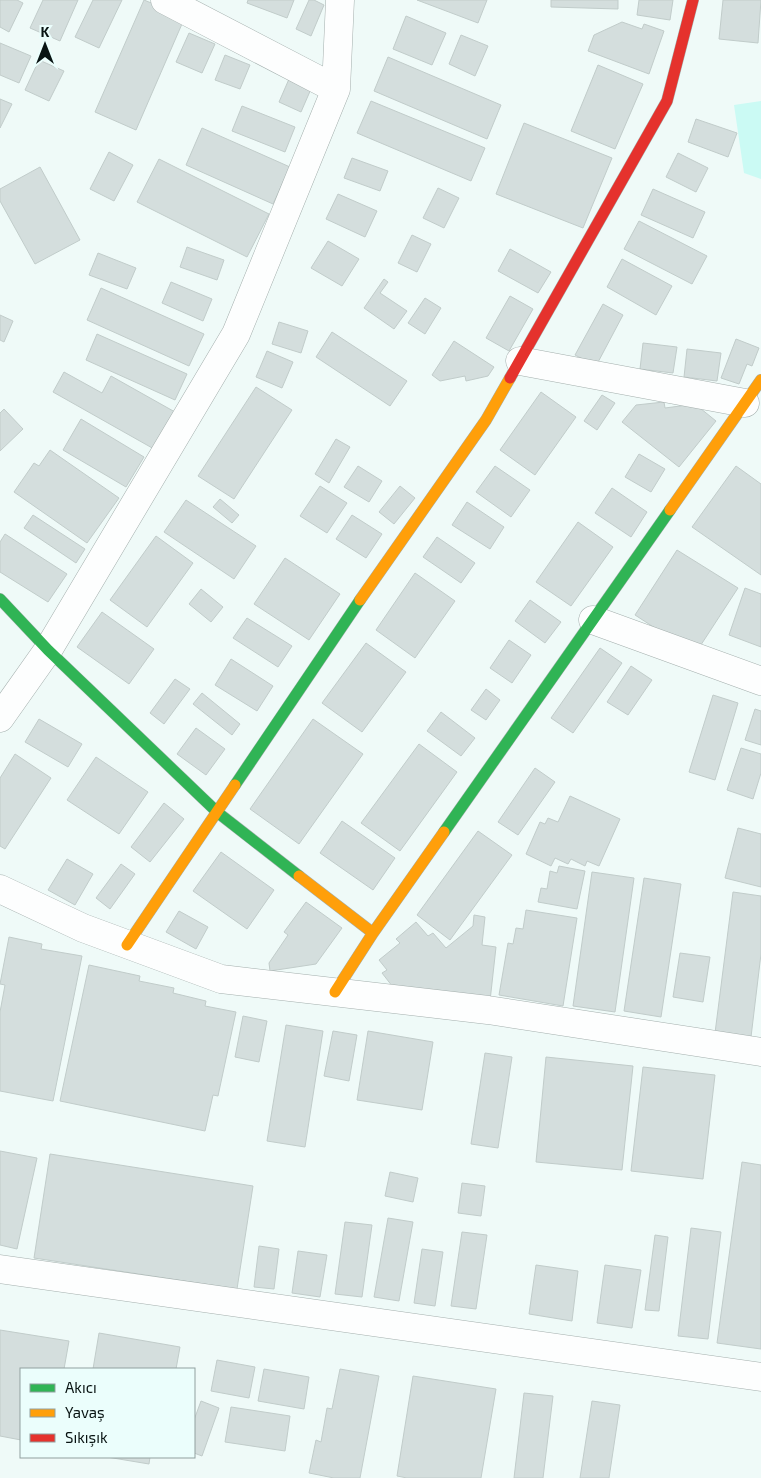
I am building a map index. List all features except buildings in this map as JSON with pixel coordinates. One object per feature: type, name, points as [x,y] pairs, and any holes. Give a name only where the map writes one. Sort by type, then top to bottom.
[{"type":"street","points":[[165,0],[336,89]]},
{"type":"street","points":[[0,718],[48,650],[236,334],[336,89],[340,0]]},
{"type":"street","points":[[127,945],[357,605],[486,420],[667,101],[692,0]]},
{"type":"street","points":[[520,361],[746,403]]},
{"type":"street","points":[[335,992],[373,933],[761,380]]},
{"type":"street","points":[[0,599],[48,650],[218,812],[373,933]]},
{"type":"street","points":[[593,620],[761,681]]},
{"type":"street","points":[[0,889],[83,928],[221,979],[488,1010],[761,1052]]},
{"type":"street","points":[[0,1268],[761,1377]]},
{"type":"shaded area","points":[[761,101],[761,179],[744,173],[734,105]]},
{"type":"traffic: fast","points":[[444,832],[670,510]]},
{"type":"traffic: fast","points":[[0,599],[48,650],[217,812],[299,876]]},
{"type":"traffic: fast","points":[[235,785],[360,600]]},
{"type":"traffic: slow","points":[[360,600],[486,420],[510,378]]},
{"type":"traffic: slow","points":[[670,510],[761,380]]},
{"type":"traffic: slow","points":[[127,945],[235,785]]},
{"type":"traffic: slow","points":[[335,992],[373,933],[444,832]]},
{"type":"traffic: slow","points":[[299,876],[373,933]]},
{"type":"traffic: jam","points":[[510,378],[667,101],[693,0]]}]
